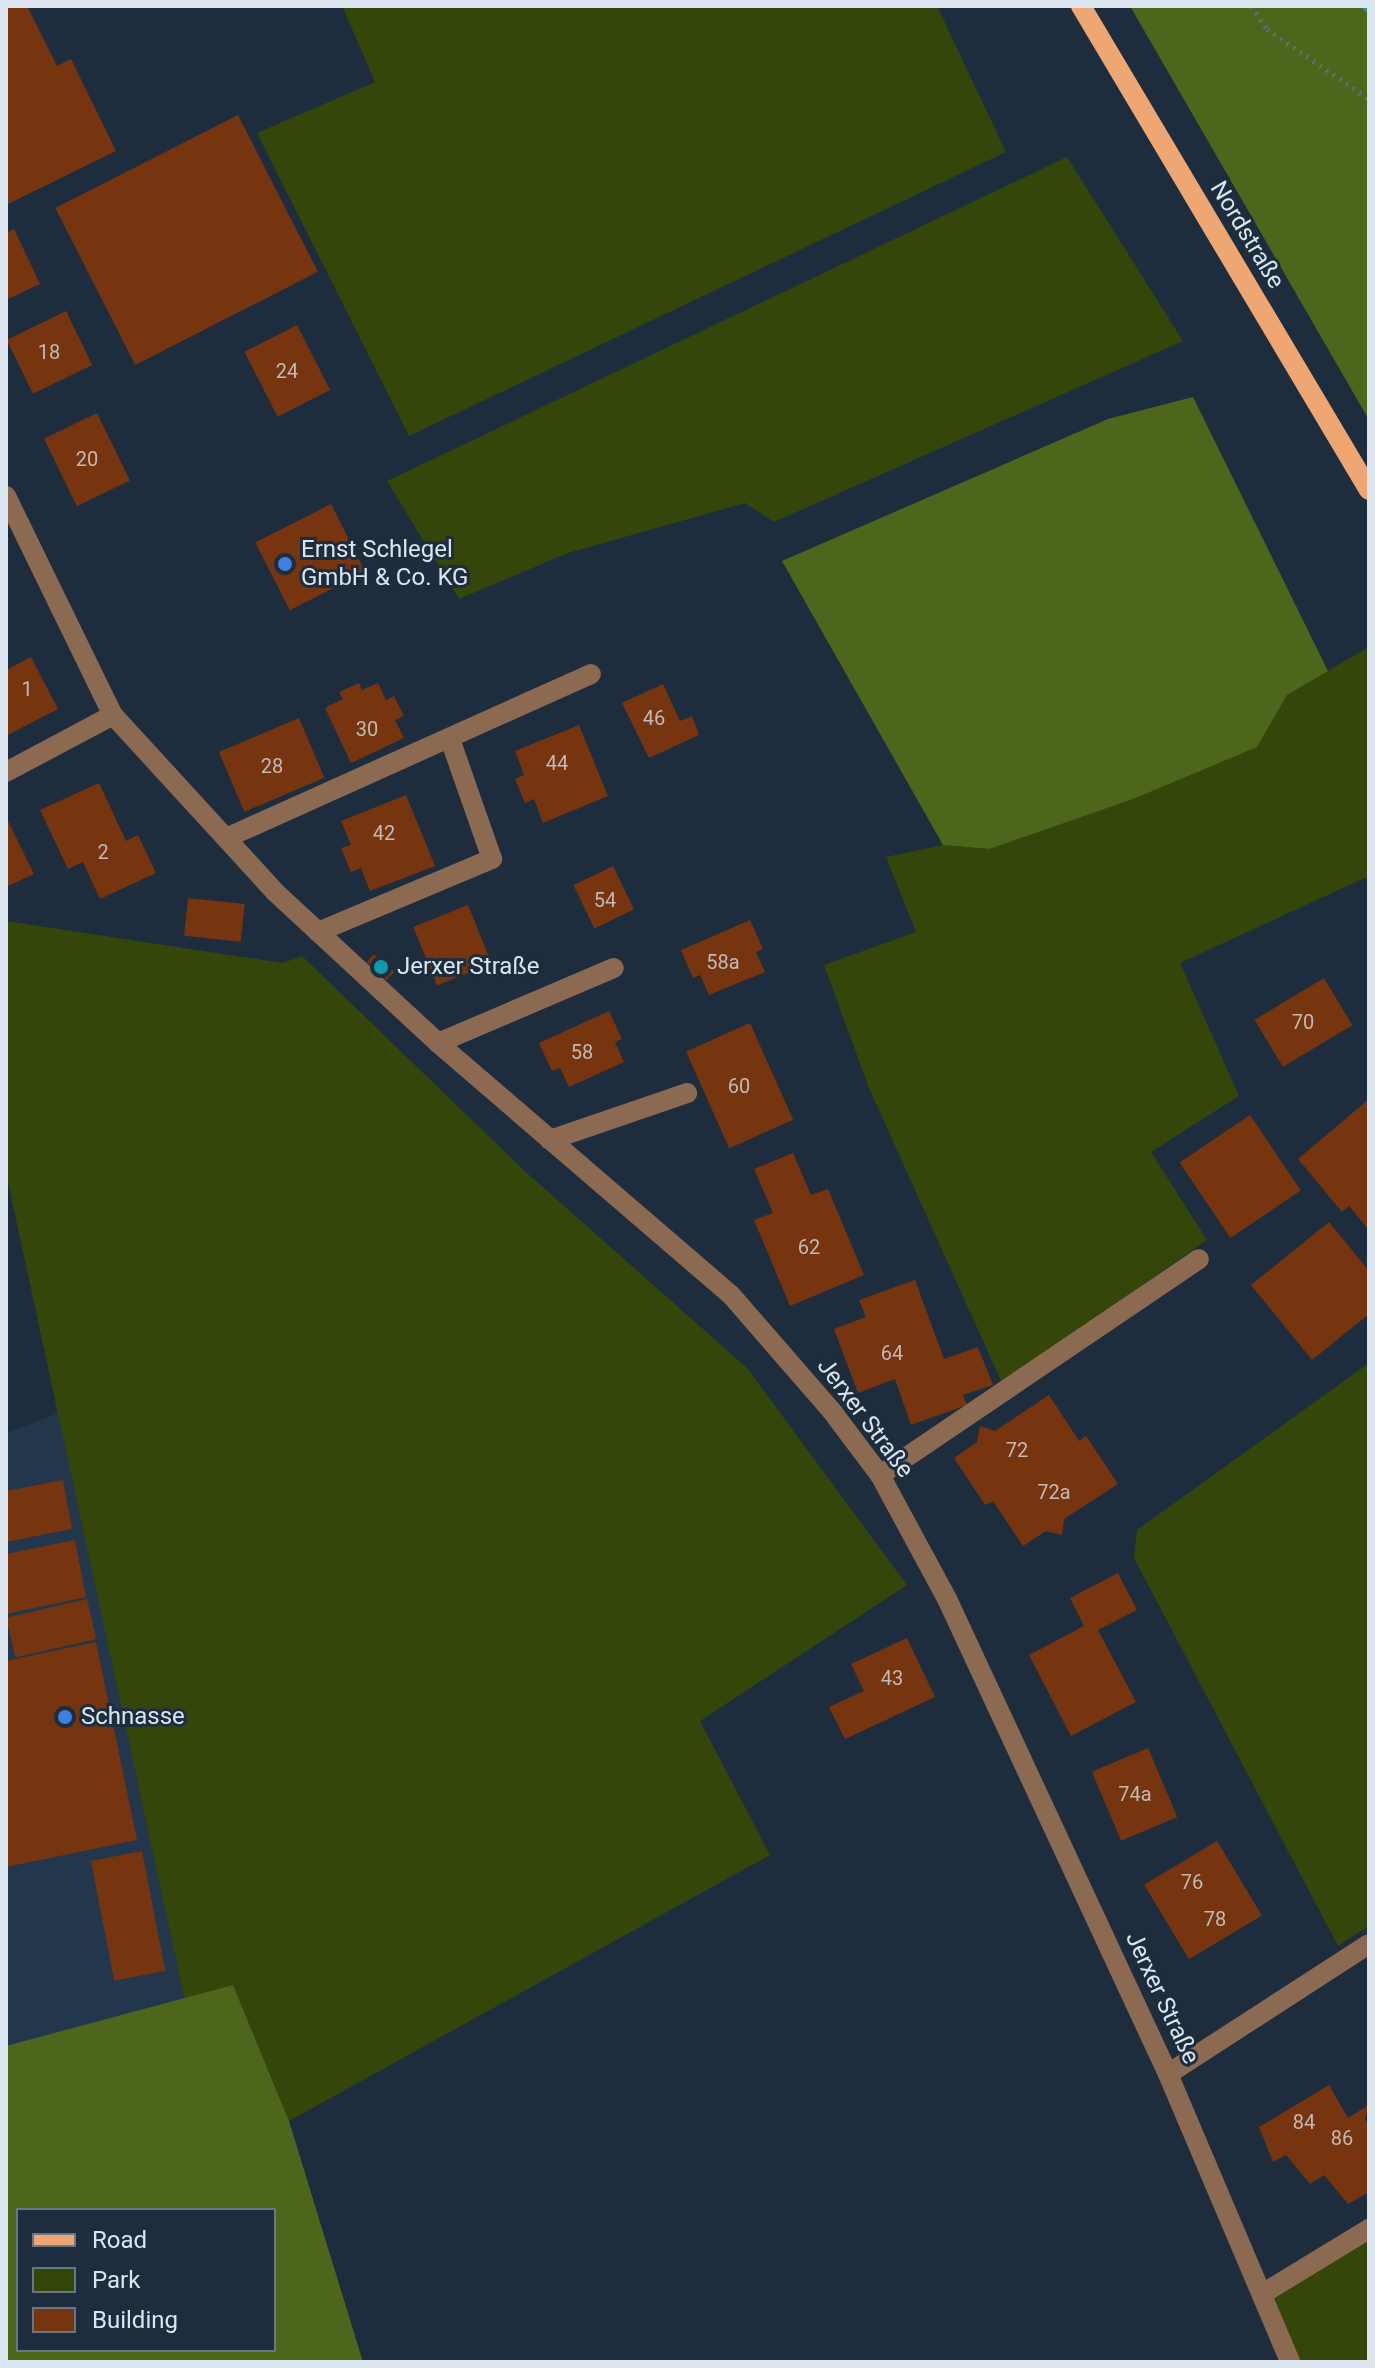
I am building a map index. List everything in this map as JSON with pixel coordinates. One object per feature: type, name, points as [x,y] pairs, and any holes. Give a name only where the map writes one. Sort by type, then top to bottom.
[{"type":"main road","name":"Nordstraße","points":[[1081,6],[1369,490]]},
{"type":"street","name":"Jerxer Straße","points":[[6,496],[113,715],[318,932],[438,1043],[731,1295],[831,1410],[880,1475],[948,1601],[1168,2074],[1290,2362]]},
{"type":"street","points":[[226,838],[591,674]]},
{"type":"street","points":[[6,772],[113,715]]},
{"type":"street","points":[[318,932],[492,859],[450,739]]},
{"type":"street","points":[[438,1043],[614,968]]},
{"type":"street","points":[[550,1140],[687,1093]]},
{"type":"street","points":[[880,1475],[1199,1259]]},
{"type":"street","points":[[1168,2074],[1369,1944]]},
{"type":"street","points":[[1262,2294],[1369,2229]]},
{"type":"path","points":[[1251,6],[1267,29],[1369,99]]},
{"type":"shaded area","name":"Schnasse","points":[[58,1413],[185,2002],[6,2046],[6,1433]]},
{"type":"green space","points":[[342,6],[937,6],[1006,152],[409,436],[257,133],[375,82]]},
{"type":"green space","points":[[1130,6],[1369,6],[1369,420]]},
{"type":"green space","points":[[1067,157],[1183,341],[774,522],[745,503],[568,553],[459,599],[387,481]]},
{"type":"green space","points":[[1193,397],[1328,671],[1287,695],[1257,747],[1133,799],[989,849],[943,845],[782,561],[1108,419]]},
{"type":"green space","points":[[1367,648],[1369,876],[1180,963],[1239,1096],[1151,1152],[1207,1240],[1002,1383],[869,1088],[824,965],[916,932],[886,857],[943,845],[989,849],[1261,739],[1287,695]]},
{"type":"green space","points":[[6,921],[283,963],[302,956],[528,1174],[747,1368],[907,1585],[700,1721],[770,1855],[289,2121],[233,1985],[185,2002],[6,1173]]},
{"type":"green space","points":[[1369,1363],[1369,1926],[1338,1946],[1134,1558],[1137,1530]]},
{"type":"green space","points":[[233,1985],[289,2121],[363,2362],[6,2362],[6,2046]]},
{"type":"green space","points":[[1369,2233],[1369,2362],[1294,2362],[1262,2294]]},
{"type":"building","points":[[6,6],[27,6],[57,66],[71,59],[116,151],[6,205]]},
{"type":"building","points":[[238,115],[318,272],[135,365],[55,208]]},
{"type":"building","points":[[14,229],[40,284],[6,300],[6,233]]},
{"type":"building","points":[[66,311],[92,365],[33,394],[7,340]]},
{"type":"building","points":[[297,325],[330,390],[278,417],[244,352]]},
{"type":"building","points":[[97,413],[130,480],[77,506],[44,439]]},
{"type":"building","points":[[331,504],[366,572],[290,610],[255,543]]},
{"type":"building","points":[[31,657],[58,709],[6,736],[6,670]]},
{"type":"building","points":[[359,683],[362,690],[378,683],[386,700],[394,696],[404,716],[395,720],[404,738],[351,763],[325,708],[343,699],[339,692]]},
{"type":"building","points":[[663,684],[680,721],[692,716],[699,735],[649,758],[622,703]]},
{"type":"building","points":[[299,718],[324,778],[244,812],[219,752]]},
{"type":"building","points":[[579,725],[608,796],[543,823],[534,799],[525,803],[515,779],[524,775],[515,751]]},
{"type":"building","points":[[99,783],[126,841],[138,835],[156,873],[100,899],[83,862],[68,869],[40,810]]},
{"type":"building","points":[[406,795],[435,866],[370,891],[361,868],[351,872],[341,848],[351,845],[341,821]]},
{"type":"building","points":[[6,822],[34,874],[6,887]]},
{"type":"building","points":[[613,866],[634,909],[594,928],[573,885]]},
{"type":"building","points":[[188,898],[245,904],[241,942],[184,936]]},
{"type":"building","points":[[468,905],[492,963],[437,986],[413,927]]},
{"type":"building","points":[[750,920],[763,949],[756,952],[765,972],[709,995],[700,975],[693,978],[681,950]]},
{"type":"building","name":"Jerxer Straße","points":[[374,954],[394,972],[387,980],[367,962]]},
{"type":"building","points":[[1324,978],[1352,1025],[1283,1067],[1255,1020]]},
{"type":"building","points":[[609,1011],[622,1039],[615,1042],[624,1062],[569,1087],[560,1068],[552,1071],[539,1043]]},
{"type":"building","points":[[750,1023],[793,1120],[729,1148],[686,1051]]},
{"type":"building","points":[[1369,1099],[1369,1230],[1349,1206],[1342,1212],[1298,1159]]},
{"type":"building","points":[[1250,1115],[1301,1190],[1230,1238],[1180,1163]]},
{"type":"building","points":[[793,1153],[811,1195],[828,1189],[864,1275],[790,1306],[754,1220],[773,1213],[754,1169]]},
{"type":"building","points":[[1329,1222],[1369,1271],[1369,1314],[1312,1360],[1251,1285]]},
{"type":"building","points":[[915,1280],[944,1359],[978,1347],[993,1385],[963,1395],[967,1405],[911,1425],[895,1379],[858,1393],[834,1329],[866,1317],[859,1300]]},
{"type":"building","points":[[1049,1395],[1079,1441],[1086,1436],[1118,1484],[1064,1519],[1062,1535],[1046,1531],[1023,1546],[993,1501],[985,1505],[954,1458],[977,1442],[980,1426],[995,1431]]},
{"type":"building","points":[[63,1480],[72,1529],[6,1542],[6,1491]]},
{"type":"building","points":[[75,1540],[86,1597],[6,1614],[6,1554]]},
{"type":"building","points":[[1118,1573],[1137,1610],[1098,1630],[1136,1702],[1071,1736],[1029,1655],[1084,1626],[1070,1598]]},
{"type":"building","points":[[87,1599],[96,1639],[15,1658],[6,1618]]},
{"type":"building","points":[[907,1638],[935,1697],[845,1739],[829,1707],[864,1691],[851,1664]]},
{"type":"building","points":[[96,1642],[137,1840],[6,1867],[6,1661]]},
{"type":"building","points":[[1148,1748],[1177,1817],[1121,1841],[1092,1772]]},
{"type":"building","points":[[1217,1841],[1262,1916],[1189,1959],[1144,1885]]},
{"type":"building","points":[[142,1851],[165,1971],[114,1981],[91,1861]]},
{"type":"building","points":[[1329,2085],[1348,2118],[1369,2105],[1365,2119],[1369,2127],[1369,2192],[1348,2204],[1324,2175],[1310,2184],[1286,2155],[1273,2162],[1259,2127]]},
{"type":"place","name":"Ernst Schlegel GmbH & Co. KG","points":[[285,564]]},
{"type":"place","name":"Jerxer Straße","points":[[381,967]]},
{"type":"place","name":"Schnasse","points":[[65,1717]]}]
